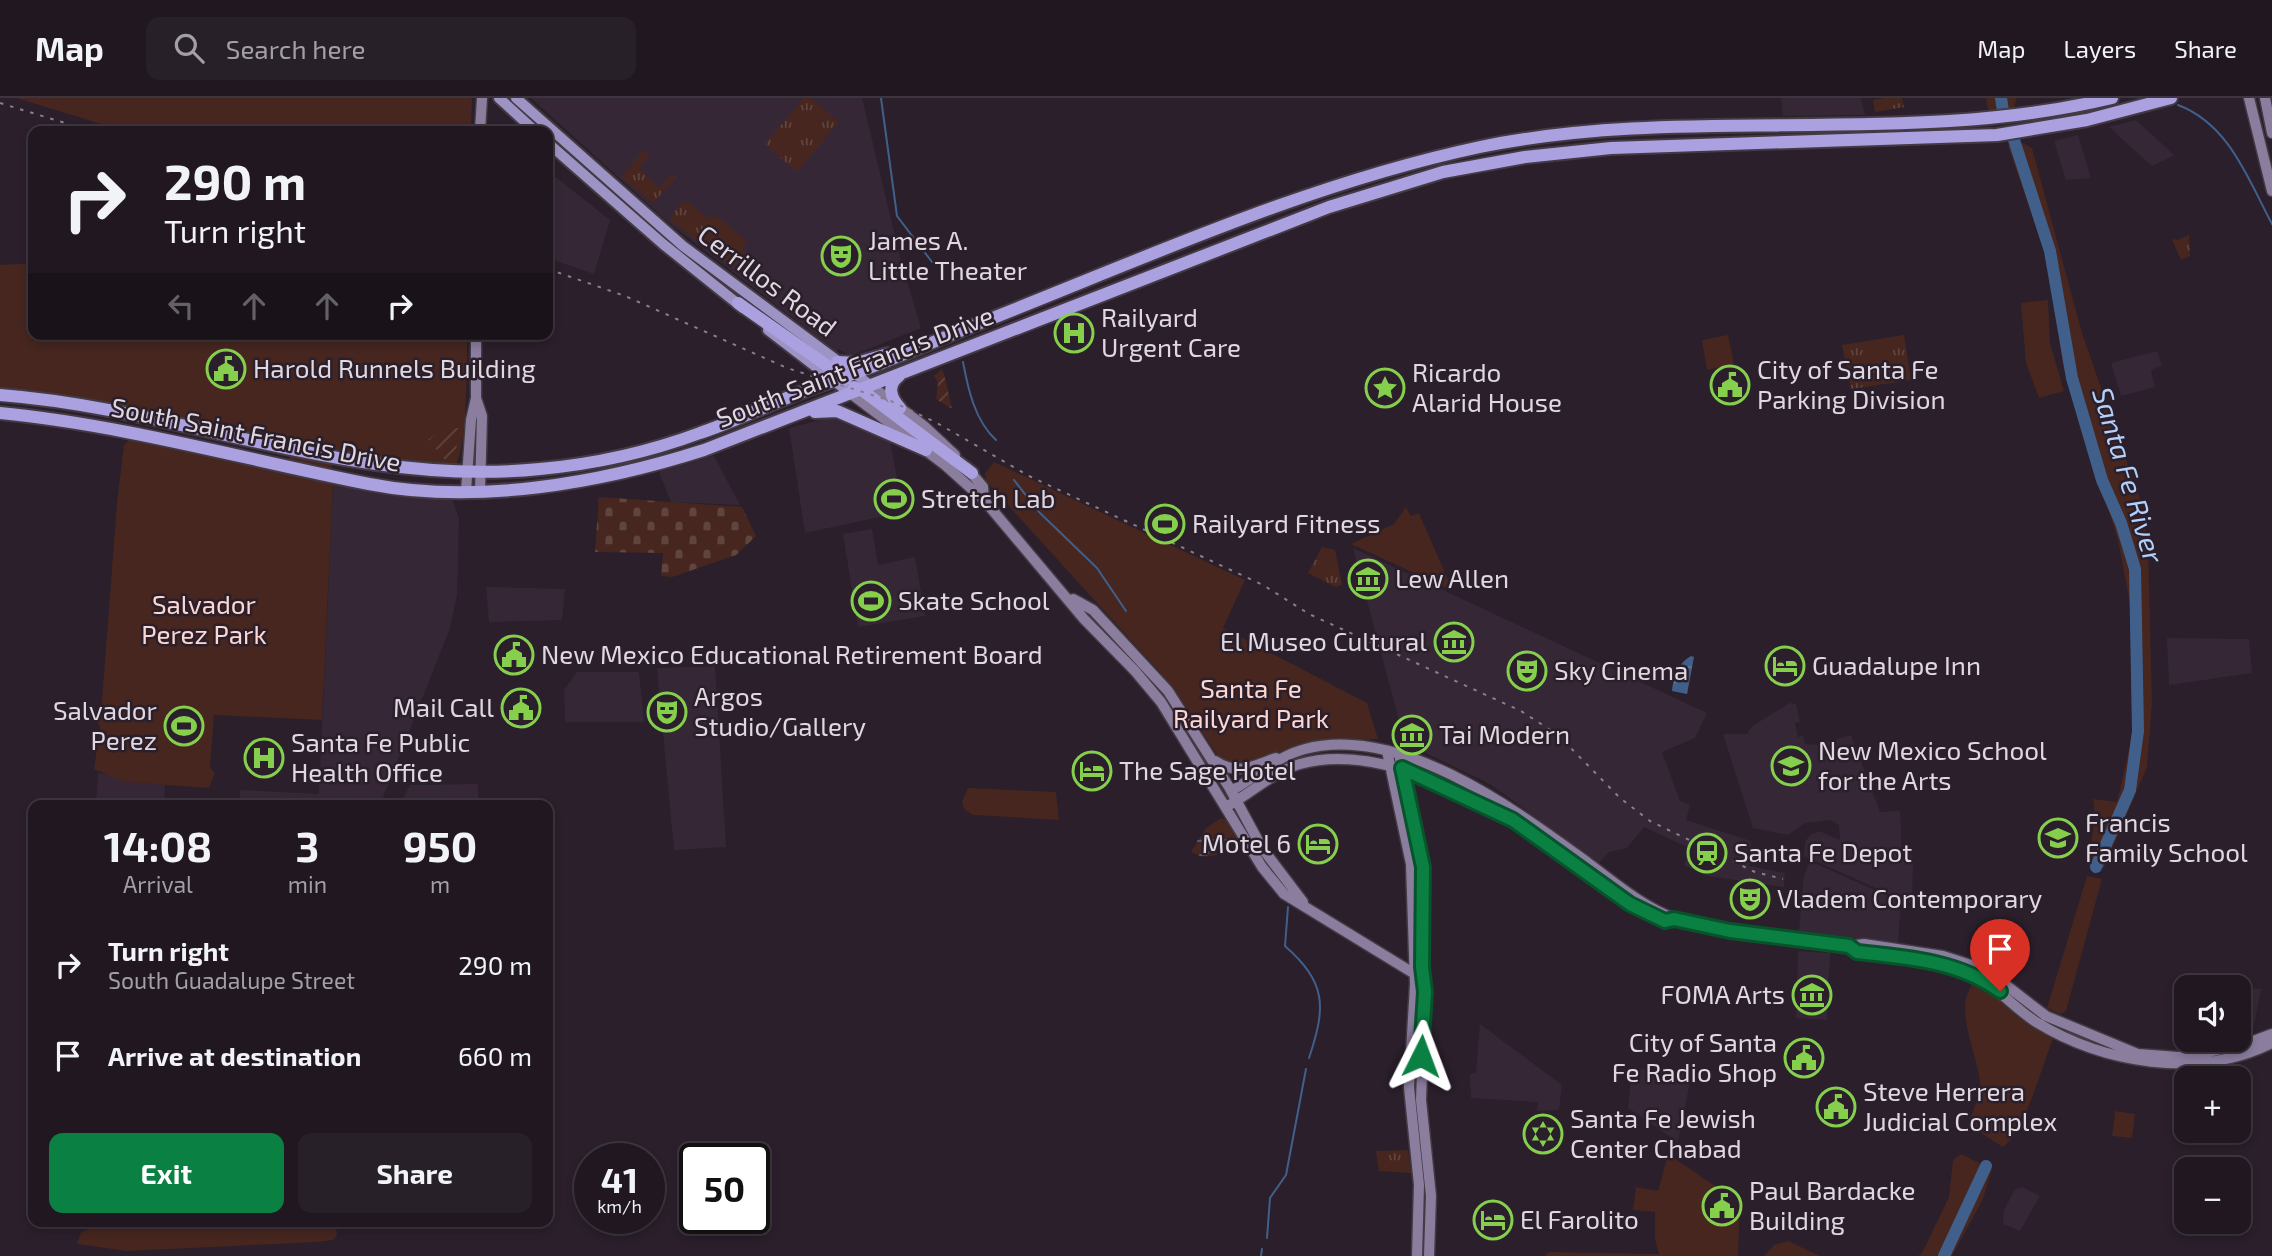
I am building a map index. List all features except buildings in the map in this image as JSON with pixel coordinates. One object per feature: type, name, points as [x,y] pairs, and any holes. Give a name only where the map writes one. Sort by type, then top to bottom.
[{"type":"highway","name":"South Saint Francis Drive","points":[[0,413],[108,429],[370,484],[466,491],[559,485],[629,472],[704,450],[784,420],[971,326],[1339,185],[1476,148],[1542,136],[1610,130],[1937,123],[2039,113],[2112,98]]},
{"type":"highway","name":"South Saint Francis Drive","points":[[0,396],[103,410],[346,461],[405,469],[473,472],[566,466],[652,449],[699,434],[806,391],[900,373],[1329,207],[1443,172],[1525,158],[1611,149],[1938,139],[2043,128],[2087,120],[2171,98]]},
{"type":"highway","points":[[738,303],[972,473]]},
{"type":"highway","points":[[837,362],[847,364],[870,360],[949,331],[971,326]]},
{"type":"highway","points":[[900,373],[893,381],[891,395],[900,408]]},
{"type":"highway","points":[[784,420],[822,410],[837,411],[926,450]]},
{"type":"main road","points":[[480,126],[482,98]]},
{"type":"main road","points":[[499,98],[530,126]]},
{"type":"main road","name":"Cerrillos Road","points":[[516,98],[543,126]]},
{"type":"main road","points":[[2249,98],[2272,191]]},
{"type":"main road","points":[[2265,98],[2272,133]]},
{"type":"main road","name":"Cerrillos Road","points":[[553,136],[663,244],[738,303]]},
{"type":"main road","name":"Cerrillos Road","points":[[553,146],[578,162],[683,246],[837,362],[852,384],[985,500],[1069,597],[1084,619],[1161,702],[1273,883],[1284,894],[1423,979]]},
{"type":"main road","points":[[466,491],[473,472],[482,416],[476,398],[476,340]]},
{"type":"main road","name":"Cerrillos Road","points":[[852,384],[900,408],[936,436],[983,487],[985,500]]},
{"type":"main road","points":[[473,472],[480,491]]},
{"type":"main road","name":"Cerrillos Road","points":[[1069,597],[1093,610],[1153,674],[1211,758],[1262,848],[1306,905]]},
{"type":"main road","points":[[1211,758],[1228,769],[1241,770],[1303,749],[1351,746],[1399,754],[1444,772],[1502,803],[1637,900],[1674,919],[1730,931],[1849,946],[1864,944],[1943,956],[1974,966],[1998,979],[2044,1021]]},
{"type":"main road","points":[[1231,790],[1303,749]]},
{"type":"main road","points":[[1387,751],[1410,848],[1414,973],[1409,1087],[1419,1185],[1417,1256]]},
{"type":"main road","points":[[1399,754],[1423,867],[1420,1100],[1430,1174],[1429,1256]]},
{"type":"main road","points":[[1226,807],[1285,770],[1311,761],[1356,759],[1390,763],[1513,820],[1630,904],[1665,921],[1674,919]]},
{"type":"main road","points":[[1390,958],[1403,956],[1409,945],[1412,890]]},
{"type":"main road","points":[[1630,904],[1662,912]]},
{"type":"main road","points":[[1849,946],[1857,952],[1928,962],[1964,971],[1986,981],[2044,1021],[2127,1051],[2163,1056],[2225,1050],[2272,1034]]},
{"type":"main road","points":[[1873,954],[1877,951],[1904,954],[1915,952]]},
{"type":"main road","points":[[1928,962],[1948,962],[1970,969],[1974,966]]},
{"type":"main road","points":[[2055,1025],[2114,1055],[2164,1064],[2227,1057],[2272,1043]]},
{"type":"main road","points":[[1411,1060],[1417,1070],[1416,1089],[1420,1100]]},
{"type":"main road","points":[[1409,1087],[1417,1122],[1424,1130]]},
{"type":"main road","points":[[1412,1129],[1420,1136],[1422,1155],[1430,1174]]},
{"type":"main road","points":[[1419,1185],[1424,1202],[1424,1235],[1430,1244]]},
{"type":"shaded area","points":[[531,98],[862,98],[901,261],[921,328],[851,356],[838,349],[836,351],[669,223]]},
{"type":"shaded area","points":[[1781,98],[1861,98],[1865,115],[1783,116]]},
{"type":"shaded area","points":[[2136,120],[2173,156],[2152,166],[2109,127]]},
{"type":"shaded area","points":[[2078,135],[2091,178],[2066,180],[2054,141]]},
{"type":"shaded area","points":[[553,175],[610,220],[594,274],[553,260]]},
{"type":"shaded area","points":[[2157,351],[2162,365],[2151,370],[2155,387],[2121,396],[2111,363]]},
{"type":"shaded area","points":[[832,417],[890,440],[903,512],[805,533],[789,428]]},
{"type":"shaded area","points":[[714,456],[740,505],[671,502],[659,472]]},
{"type":"shaded area","points":[[333,484],[452,499],[459,518],[457,595],[450,628],[382,800],[240,800],[240,790],[319,794]]},
{"type":"shaded area","points":[[872,529],[878,565],[915,557],[925,616],[858,627],[843,534]]},
{"type":"shaded area","points":[[1353,548],[1707,713],[1695,738],[1662,752],[1680,801],[1690,805],[1686,820],[1751,841],[1749,866],[1785,873],[1784,887],[1708,876],[1684,865],[1691,849],[1644,827],[1627,848],[1609,852],[1599,863],[1490,784],[1405,743]]},
{"type":"shaded area","points":[[486,587],[565,589],[562,620],[489,622]]},
{"type":"shaded area","points":[[2167,638],[2249,639],[2252,673],[2169,685]]},
{"type":"shaded area","points":[[715,666],[726,847],[674,850],[657,668]]},
{"type":"shaded area","points":[[577,672],[639,672],[644,722],[565,722],[564,690]]},
{"type":"shaded area","points":[[1790,703],[1796,704],[1800,722],[1795,723],[1798,737],[1803,736],[1805,744],[1818,745],[1851,735],[1880,812],[1900,811],[1902,855],[1913,855],[1912,904],[1804,856],[1805,842],[1810,835],[1819,831],[1840,840],[1839,825],[1831,820],[1805,823],[1788,835],[1753,828],[1723,734],[1747,734],[1752,726]]},
{"type":"shaded area","points":[[98,773],[113,775],[125,782],[165,784],[164,800],[96,800]]},
{"type":"shaded area","points":[[478,784],[478,800],[402,800],[410,785]]},
{"type":"shaded area","points":[[1810,861],[1901,902],[1898,943],[1799,931],[1804,875]]},
{"type":"shaded area","points":[[1798,951],[1830,953],[1827,1020],[1796,1018]]},
{"type":"shaded area","points":[[2251,989],[2261,989],[2252,1035]]},
{"type":"shaded area","points":[[1480,1024],[1562,1085],[1559,1110],[1537,1111],[1538,1102],[1471,1098],[1470,1074],[1476,1073]]},
{"type":"shaded area","points":[[1632,1069],[1692,1072],[1678,1142],[1628,1108]]},
{"type":"shaded area","points":[[2022,1187],[2040,1196],[2020,1231],[2003,1224],[2004,1210],[2015,1189]]},
{"type":"green space","points":[[16,98],[472,98],[471,126],[108,126]]},
{"type":"green space","points":[[804,98],[811,98],[839,122],[797,172],[765,144]]},
{"type":"green space","points":[[1902,98],[1904,107],[1875,112],[1873,100]]},
{"type":"green space","points":[[1986,98],[2017,98],[2013,111],[1995,113],[1988,109]]},
{"type":"green space","points":[[2023,143],[2032,148],[2082,333],[2140,499],[2148,543],[2152,703],[2147,767],[2104,868],[2088,865],[2095,816],[2093,799],[2117,802],[2132,737],[2131,609],[2118,540],[2063,366],[2050,267],[2008,146]]},
{"type":"green space","points":[[643,151],[650,155],[639,169],[659,188],[673,173],[676,178],[653,203],[621,177]]},
{"type":"green space","points":[[687,201],[708,218],[719,218],[747,241],[742,248],[746,251],[733,268],[670,220],[679,205]]},
{"type":"green space","points":[[2189,235],[2190,256],[2181,260],[2172,239],[2178,240]]},
{"type":"green space","name":"Salvador Perez Park","points":[[28,263],[28,340],[467,340],[465,424],[455,466],[331,455],[333,484],[322,720],[214,715],[210,768],[215,773],[209,788],[125,782],[94,769],[100,728],[98,723],[101,714],[124,445],[130,439],[289,470],[289,446],[133,407],[0,392],[0,265]]},
{"type":"green space","points":[[2048,300],[2050,343],[2064,391],[2039,398],[2026,363],[2021,303]]},
{"type":"green space","points":[[1728,335],[1734,364],[1707,370],[1702,340]]},
{"type":"green space","points":[[1904,335],[1911,380],[1851,389],[1842,345]]},
{"type":"green space","points":[[942,369],[952,409],[936,399],[938,383],[934,376]]},
{"type":"green space","points":[[453,428],[458,428],[456,454],[445,460],[428,440],[437,433],[441,438]]},
{"type":"green space","name":"Santa Fe Railyard Park","points":[[994,462],[1245,580],[1223,628],[1367,703],[1378,739],[1313,741],[1244,764],[1232,765],[1218,756],[1158,670],[986,481],[985,473]]},
{"type":"green space","points":[[599,497],[742,507],[756,536],[736,555],[672,577],[661,576],[663,553],[595,552]]},
{"type":"green space","points":[[1406,507],[1411,516],[1419,513],[1453,591],[1351,544],[1394,524]]},
{"type":"green space","points":[[1322,547],[1335,550],[1342,585],[1336,587],[1308,573]]},
{"type":"green space","points":[[968,788],[1056,792],[1059,820],[973,815],[964,809],[962,802]]},
{"type":"green space","points":[[1221,818],[1228,820],[1250,858],[1242,854],[1240,844],[1234,846],[1231,841],[1217,846],[1217,855],[1202,857],[1191,852],[1206,828]]},
{"type":"green space","points":[[2087,876],[2102,879],[2066,1011],[2060,1014],[2047,1008]]},
{"type":"green space","points":[[1975,981],[1982,982],[2025,1021],[2053,1039],[2026,1113],[2011,1139],[2003,1147],[1968,1125],[1980,1089],[1965,1004]]},
{"type":"green space","points":[[2115,1111],[2135,1114],[2132,1138],[2112,1136]]},
{"type":"green space","points":[[1408,1150],[1411,1173],[1379,1171],[1376,1151]]},
{"type":"green space","points":[[1668,1154],[1740,1203],[1738,1256],[1545,1256],[1549,1252],[1659,1254],[1655,1239],[1655,1212],[1633,1210],[1636,1187],[1658,1191]]},
{"type":"green space","points":[[1961,1154],[1992,1169],[1983,1199],[1952,1256],[1918,1256],[1922,1253],[1949,1197],[1953,1160]]},
{"type":"green space","points":[[97,1227],[336,1227],[337,1235],[333,1240],[317,1242],[127,1251],[77,1244],[81,1232]]},
{"type":"green space","points":[[1788,1241],[1820,1256],[1764,1256],[1774,1245]]},
{"type":"water","points":[[1691,656],[1694,657],[1687,694],[1672,691],[1677,670]]},
{"type":"waterway","points":[[881,98],[897,216],[932,262]]},
{"type":"waterway","name":"Santa Fe River","points":[[2001,98],[2003,111]]},
{"type":"waterway","points":[[2178,105],[2211,125],[2224,139],[2272,224]]},
{"type":"waterway","name":"Santa Fe River","points":[[2014,140],[2050,251],[2072,378],[2102,480],[2121,523],[2135,569],[2138,731],[2130,790],[2096,867]]},
{"type":"waterway","points":[[963,362],[970,394],[978,414],[996,440]]},
{"type":"waterway","points":[[1014,480],[1039,512],[1097,568],[1126,611]]},
{"type":"waterway","points":[[1198,841],[1211,840]]},
{"type":"waterway","points":[[1213,840],[1229,840]]},
{"type":"waterway","points":[[1200,855],[1206,855],[1214,846]]},
{"type":"waterway","points":[[1288,907],[1285,946],[1309,972],[1319,997],[1318,1024],[1309,1058]]},
{"type":"waterway","points":[[1267,1238],[1270,1198],[1286,1175],[1306,1069]]},
{"type":"waterway","name":"Santa Fe River","points":[[1944,1256],[1986,1166]]},
{"type":"waterway","points":[[1261,1256],[1262,1249]]},
{"type":"railway","points":[[0,103],[75,126]]},
{"type":"railway","points":[[553,271],[625,296],[787,368],[891,401],[937,423],[1029,476],[1263,585],[1309,614],[1521,711],[1558,735],[1620,798],[1650,821],[1755,872],[1783,879]]},
{"type":"place","name":"James A. Little Theater","points":[[841,256]]},
{"type":"place","name":"Railyard Urgent Care","points":[[1074,333]]},
{"type":"place","name":"Harold Runnels Building","points":[[226,369]]},
{"type":"place","name":"City of Santa Fe Parking Division","points":[[1730,385]]},
{"type":"place","name":"Ricardo Alarid House","points":[[1385,388]]},
{"type":"place","name":"Stretch Lab","points":[[894,499]]},
{"type":"place","name":"Railyard Fitness","points":[[1165,524]]},
{"type":"place","name":"Lew Allen","points":[[1368,579]]},
{"type":"place","name":"Skate School","points":[[871,601]]},
{"type":"place","name":"El Museo Cultural","points":[[1454,642]]},
{"type":"place","name":"New Mexico Educational Retirement Board","points":[[514,655]]},
{"type":"place","name":"Guadalupe Inn","points":[[1785,666]]},
{"type":"place","name":"Sky Cinema","points":[[1527,671]]},
{"type":"place","name":"Mail Call","points":[[521,708]]},
{"type":"place","name":"Argos Studio/Gallery","points":[[667,712]]},
{"type":"place","name":"Salvador Perez","points":[[184,726]]},
{"type":"place","name":"Tai Modern","points":[[1412,735]]},
{"type":"place","name":"Santa Fe Public Health Office","points":[[264,758]]},
{"type":"place","name":"New Mexico School for the Arts","points":[[1791,766]]},
{"type":"place","name":"The Sage Hotel","points":[[1092,771]]},
{"type":"place","name":"Francis Family School","points":[[2058,838]]},
{"type":"place","name":"Motel 6","points":[[1318,844]]},
{"type":"place","name":"Santa Fe Depot","points":[[1707,853]]},
{"type":"place","name":"Vladem Contemporary","points":[[1750,899]]},
{"type":"place","name":"FOMA Arts","points":[[1812,995]]},
{"type":"place","name":"City of Santa Fe Radio Shop","points":[[1804,1058]]},
{"type":"place","name":"Steve Herrera Judicial Complex","points":[[1836,1107]]},
{"type":"place","name":"Santa Fe Jewish Center Chabad","points":[[1543,1134]]},
{"type":"place","name":"Paul Bardacke Building","points":[[1722,1206]]},
{"type":"place","name":"El Farolito","points":[[1493,1220]]},
{"type":"route","points":[[1421,1056],[1425,992],[1422,967],[1423,867],[1402,768],[1435,781],[1513,820],[1560,851],[1630,904],[1665,921],[1674,919],[1730,931],[1849,946],[1857,952],[1928,962],[1964,971],[2000,991]]}]
